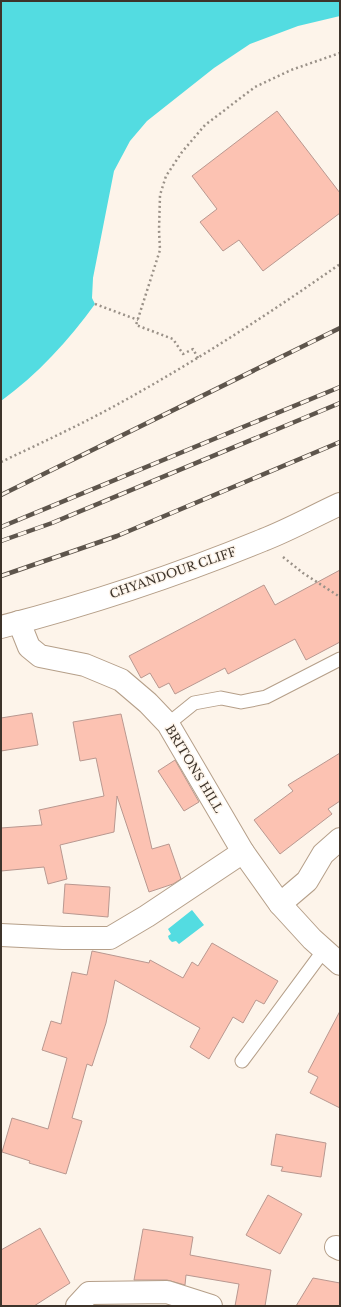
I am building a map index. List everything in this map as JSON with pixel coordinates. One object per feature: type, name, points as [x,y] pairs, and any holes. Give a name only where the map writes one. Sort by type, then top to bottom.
[{"type":"street","name":"CHYANDOUR CLIFF","points":[[10,625],[169,576],[264,540],[340,504]]},
{"type":"street","name":"BRITONS HILL","points":[[10,625],[29,647],[40,656],[85,665],[121,680],[148,703],[168,724],[243,852],[280,904],[312,939],[332,957]]},
{"type":"street","points":[[280,904],[307,881],[323,854],[340,839]]},
{"type":"street","points":[[1,935],[63,938],[110,938],[147,916],[243,852]]},
{"type":"street","points":[[77,1306],[89,1293],[167,1292],[211,1306]]},
{"type":"lane","points":[[168,724],[194,703],[221,698],[241,702],[266,697],[340,659]]},
{"type":"lane","points":[[242,1061],[332,957]]},
{"type":"path","points":[[198,358],[193,349],[183,354],[173,339],[136,325],[160,250],[160,195],[166,176],[182,152],[205,125],[255,87],[291,70],[340,54]]},
{"type":"path","points":[[1,462],[120,404],[198,358],[279,307],[340,264]]},
{"type":"path","points":[[95,304],[138,320]]},
{"type":"path","points":[[264,540],[303,573],[340,597]]},
{"type":"water","points":[[1,1],[340,1],[340,16],[298,26],[250,44],[214,68],[147,121],[130,141],[114,171],[93,278],[92,298],[95,304],[52,356],[27,380],[1,401]]},
{"type":"water","points":[[192,910],[204,925],[179,944],[176,941],[172,942],[168,936],[171,934],[168,929]]},
{"type":"building","points":[[277,111],[340,193],[340,213],[263,271],[239,240],[223,251],[200,222],[217,209],[192,176]]},
{"type":"building","points":[[340,570],[340,642],[306,660],[295,639],[228,674],[225,668],[175,694],[169,683],[159,688],[150,673],[141,678],[129,656],[264,585],[275,605]]},
{"type":"building","points":[[32,713],[38,745],[1,751],[1,718]]},
{"type":"building","points":[[121,714],[152,849],[169,844],[181,879],[173,884],[149,892],[117,796],[114,832],[60,845],[67,879],[48,884],[44,867],[1,871],[1,828],[42,825],[39,810],[104,796],[96,758],[80,761],[73,722]]},
{"type":"building","points":[[340,753],[340,801],[328,809],[332,814],[280,854],[254,820],[293,791],[288,785]]},
{"type":"building","points":[[175,760],[199,802],[184,811],[158,771]]},
{"type":"building","points":[[65,884],[110,887],[108,917],[63,913]]},
{"type":"building","points":[[212,943],[278,981],[264,1004],[256,1000],[243,1023],[233,1017],[209,1059],[190,1047],[200,1028],[115,980],[106,1023],[92,1066],[87,1064],[72,1118],[82,1121],[66,1174],[29,1163],[30,1161],[2,1152],[12,1118],[48,1129],[67,1058],[42,1050],[51,1021],[61,1024],[72,972],[87,975],[92,951],[149,963],[150,960],[183,978],[192,962],[198,966]]},
{"type":"building","points":[[340,1011],[340,1108],[310,1093],[318,1077],[308,1072]]},
{"type":"building","points":[[276,1134],[326,1143],[321,1177],[281,1171],[283,1167],[271,1165]]},
{"type":"building","points":[[268,1195],[302,1214],[280,1254],[246,1235]]},
{"type":"building","points":[[40,1228],[70,1283],[34,1306],[1,1306],[1,1250]]},
{"type":"building","points":[[143,1229],[193,1237],[190,1255],[271,1270],[265,1306],[235,1306],[239,1284],[186,1275],[185,1285],[167,1280],[134,1280]]},
{"type":"building","points":[[313,1278],[340,1283],[340,1306],[296,1306]]},
{"type":"railway","points":[[1,495],[340,328]]},
{"type":"railway","points":[[1,527],[340,387]]},
{"type":"railway","points":[[1,541],[52,523],[340,403]]},
{"type":"railway","points":[[1,576],[117,536],[340,442]]}]
